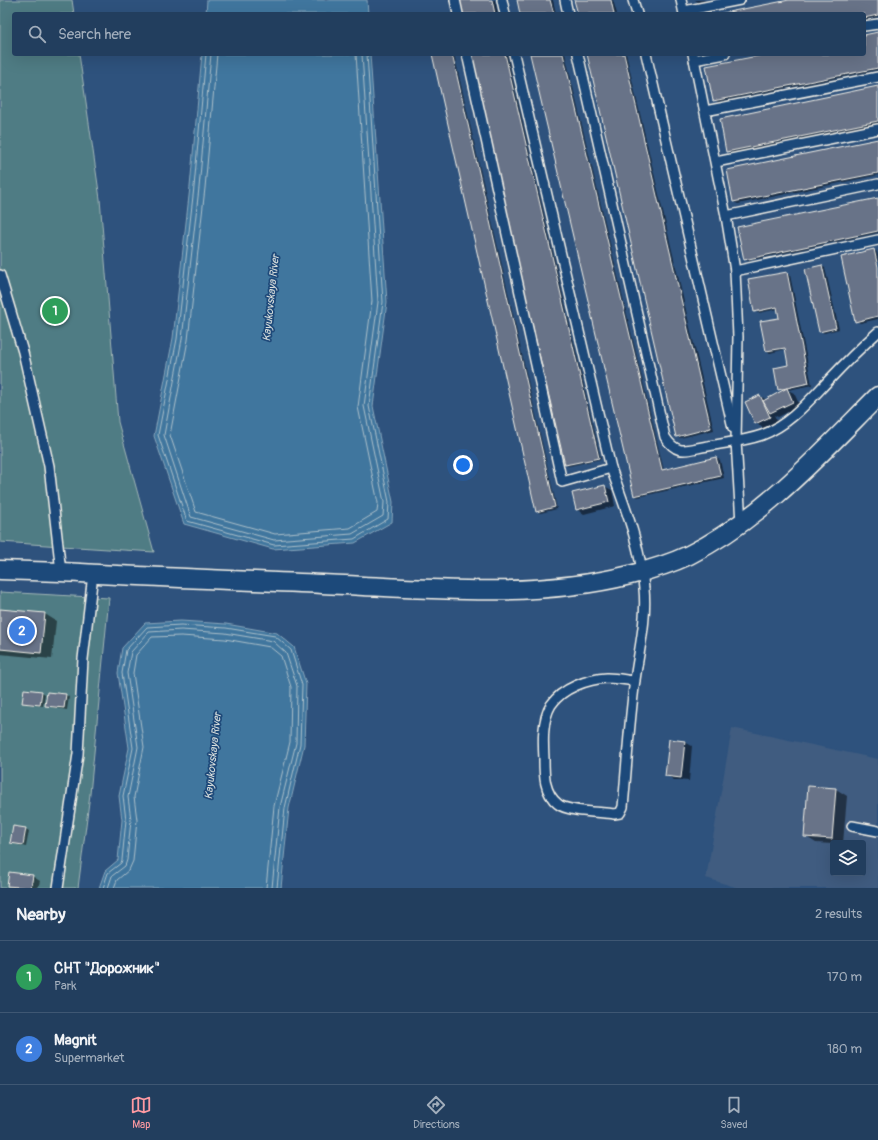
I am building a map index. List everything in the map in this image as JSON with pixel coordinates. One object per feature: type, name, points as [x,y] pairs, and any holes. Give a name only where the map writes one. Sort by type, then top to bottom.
[{"type":"street","points":[[0,570],[446,590],[539,589],[607,581],[643,572],[687,556],[713,542],[741,523],[769,501],[878,396]]},
{"type":"lane","points":[[455,0],[458,12]]},
{"type":"lane","points":[[502,0],[505,12]]},
{"type":"lane","points":[[565,0],[568,12]]},
{"type":"lane","points":[[633,0],[636,12]]},
{"type":"lane","points":[[681,0],[684,12]]},
{"type":"lane","points":[[688,12],[740,0]]},
{"type":"lane","points":[[866,26],[878,24]]},
{"type":"lane","points":[[467,56],[562,482],[612,468]]},
{"type":"lane","points":[[514,56],[612,468],[632,530],[643,572],[645,591],[644,613],[635,681],[623,807],[620,813],[614,814],[566,809],[558,805],[552,798],[547,788],[544,776],[544,729],[546,717],[551,705],[567,690],[596,679],[609,678],[635,681]]},
{"type":"lane","points":[[578,56],[665,437],[671,446],[680,451],[762,435],[791,418],[878,332]]},
{"type":"lane","points":[[646,56],[736,441]]},
{"type":"lane","points":[[704,56],[694,57],[716,162],[735,271],[738,337],[736,441],[741,523]]},
{"type":"lane","points":[[705,111],[878,77]]},
{"type":"lane","points":[[716,162],[878,129]]},
{"type":"lane","points":[[726,216],[878,184]]},
{"type":"lane","points":[[735,271],[878,240]]},
{"type":"lane","points":[[0,275],[22,352],[49,466],[60,572]]},
{"type":"lane","points":[[58,888],[78,754],[83,659],[93,574]]},
{"type":"lane","points":[[852,826],[878,831]]},
{"type":"shaded area","points":[[732,728],[878,759],[878,888],[738,888],[706,878]]},
{"type":"green space","points":[[0,0],[72,0],[74,12],[12,12],[12,56],[79,56],[100,199],[118,422],[154,552],[0,542]]},
{"type":"green space","points":[[0,592],[109,598],[90,794],[78,888],[0,888]]},
{"type":"water","points":[[207,0],[367,0],[368,12],[206,12]]},
{"type":"water","name":"Kayukovskaya River","points":[[202,56],[370,56],[387,302],[373,406],[393,502],[392,522],[355,543],[273,549],[184,524],[154,436],[173,338],[190,187]]},
{"type":"water","name":"Kayukovskaya River","points":[[181,621],[226,624],[277,633],[294,647],[306,684],[304,745],[289,808],[281,888],[99,888],[105,871],[118,860],[122,820],[119,796],[129,748],[118,673],[122,648],[145,623]]},
{"type":"building","points":[[456,0],[492,0],[495,12],[459,12]]},
{"type":"building","points":[[517,0],[550,0],[553,12],[520,12]]},
{"type":"building","points":[[574,0],[611,0],[614,12],[577,12]]},
{"type":"building","points":[[789,0],[878,0],[878,15],[866,18],[866,12],[728,12]]},
{"type":"building","points":[[878,32],[878,68],[713,101],[706,66],[758,56],[866,56],[866,35]]},
{"type":"building","points":[[432,56],[452,56],[555,507],[536,512]]},
{"type":"building","points":[[469,56],[505,56],[599,458],[565,465]]},
{"type":"building","points":[[530,56],[563,56],[662,470],[716,457],[721,476],[634,496]]},
{"type":"building","points":[[587,56],[624,56],[711,428],[676,437]]},
{"type":"building","points":[[878,86],[878,121],[726,152],[720,119]]},
{"type":"building","points":[[878,139],[878,173],[733,202],[727,170]]},
{"type":"building","points":[[878,198],[878,231],[744,260],[737,227]]},
{"type":"building","points":[[874,249],[878,267],[878,316],[855,322],[841,257]]},
{"type":"building","points":[[822,265],[836,328],[819,332],[805,269]]},
{"type":"building","points":[[787,272],[809,383],[778,390],[774,368],[788,365],[785,348],[766,351],[760,321],[779,318],[777,307],[754,312],[748,279]]},
{"type":"building","points":[[787,388],[793,402],[770,413],[763,401]]},
{"type":"building","points":[[760,395],[770,417],[755,424],[745,402]]},
{"type":"building","points":[[605,485],[609,502],[576,510],[572,493]]},
{"type":"building","points":[[0,609],[45,613],[41,653],[0,649]]},
{"type":"building","points":[[24,689],[42,691],[40,705],[22,703]]},
{"type":"building","points":[[47,692],[66,694],[64,708],[45,706]]},
{"type":"building","points":[[669,739],[685,741],[681,778],[665,776]]},
{"type":"building","points":[[808,786],[836,788],[832,839],[804,837]]},
{"type":"building","points":[[13,826],[26,828],[23,845],[10,843]]},
{"type":"building","points":[[9,872],[33,875],[31,888],[7,886]]},
{"type":"place","name":"СНТ \"Дорожник\"","points":[[55,311]]},
{"type":"place","name":"Magnit","points":[[22,631]]}]
